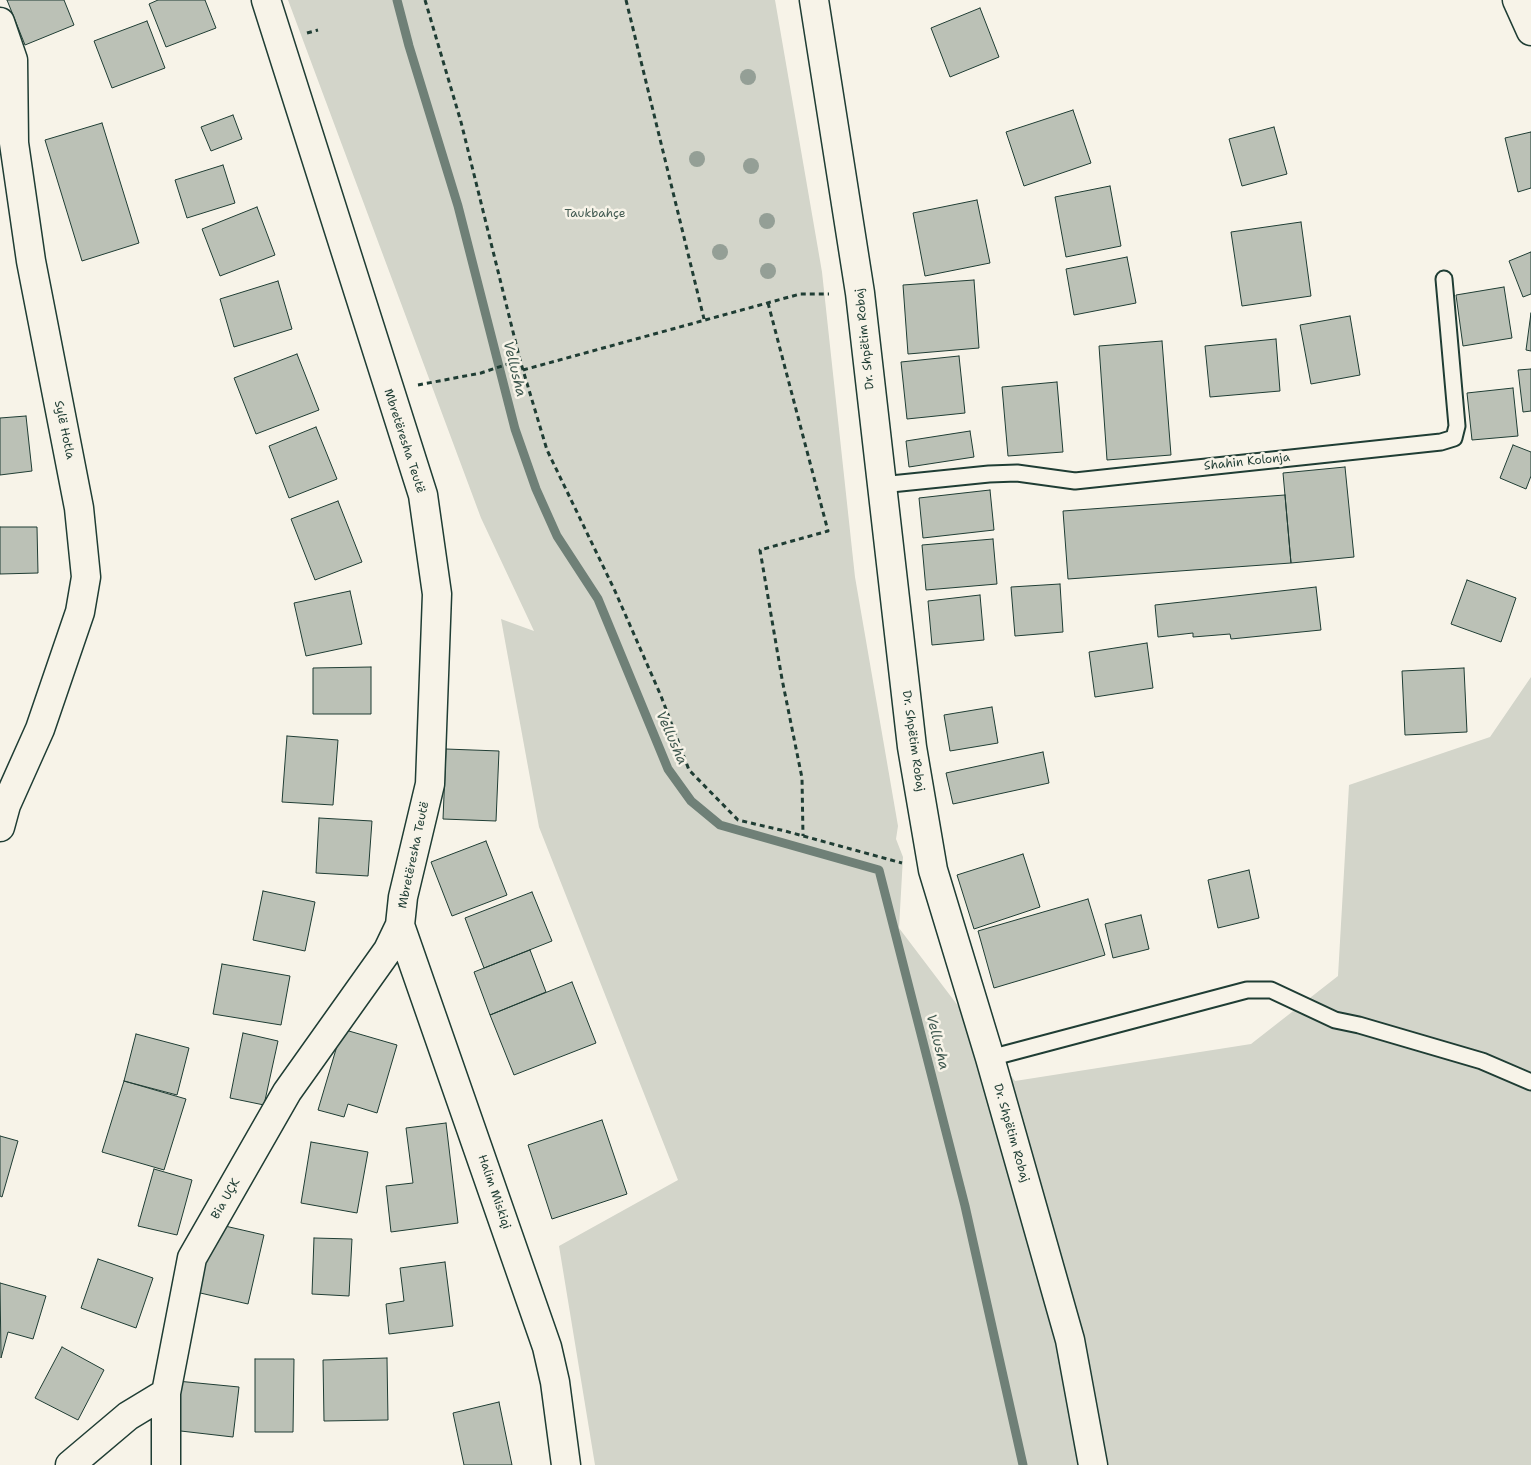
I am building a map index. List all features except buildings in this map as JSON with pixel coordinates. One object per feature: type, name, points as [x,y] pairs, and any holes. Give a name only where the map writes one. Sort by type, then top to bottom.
[{"type":"street","name":"Mbretëresha Teutë","points":[[266,0],[388,391],[423,495],[437,594],[430,784],[403,897],[400,925]]},
{"type":"street","name":"Dr. Shpëtim Robaj","points":[[814,0],[860,293],[912,746],[933,870],[990,1058],[1070,1340],[1093,1465]]},
{"type":"street","points":[[1517,0],[1531,31]]},
{"type":"street","name":"Sylë Hotla","points":[[0,22],[13,60],[15,153],[36,289],[79,508],[86,577],[80,612],[40,729],[6,805],[0,827]]},
{"type":"street","name":"Bia UÇK","points":[[166,1465],[166,1394],[192,1258],[287,1092],[388,950],[400,925]]},
{"type":"street","name":"Halim Miskiqi","points":[[400,925],[547,1346],[555,1382],[566,1465]]},
{"type":"street","points":[[70,1465],[128,1416],[166,1394]]},
{"type":"lane","name":"Shahin Kolonja","points":[[881,485],[998,473],[1017,473],[1075,480],[1441,442],[1454,438],[1457,426],[1444,279]]},
{"type":"lane","points":[[990,1058],[1247,990],[1271,990],[1335,1020],[1359,1025],[1482,1061],[1531,1082]]},
{"type":"path","points":[[425,0],[461,122],[520,360],[547,450],[615,591],[661,696],[690,770],[738,820],[909,865]]},
{"type":"path","points":[[626,0],[704,319]]},
{"type":"path","points":[[523,370],[800,294],[860,293]]},
{"type":"path","points":[[768,302],[828,531],[760,550],[782,679],[802,778],[803,836]]},
{"type":"path","points":[[388,391],[481,373],[520,360]]},
{"type":"green space","name":"Taukbahçe","points":[[288,0],[775,0],[822,272],[855,577],[898,826],[896,839],[903,857],[899,928],[1015,1081],[1251,1044],[1338,976],[1349,785],[1490,737],[1531,677],[1531,1465],[595,1465],[559,1246],[678,1180],[539,827],[501,619],[534,631],[481,518]]},
{"type":"waterway","name":"Vellusha","points":[[397,0],[409,46],[458,206],[515,429],[536,489],[557,536],[598,599],[668,769],[691,801],[720,825],[879,870],[965,1206],[1023,1465]]}]
